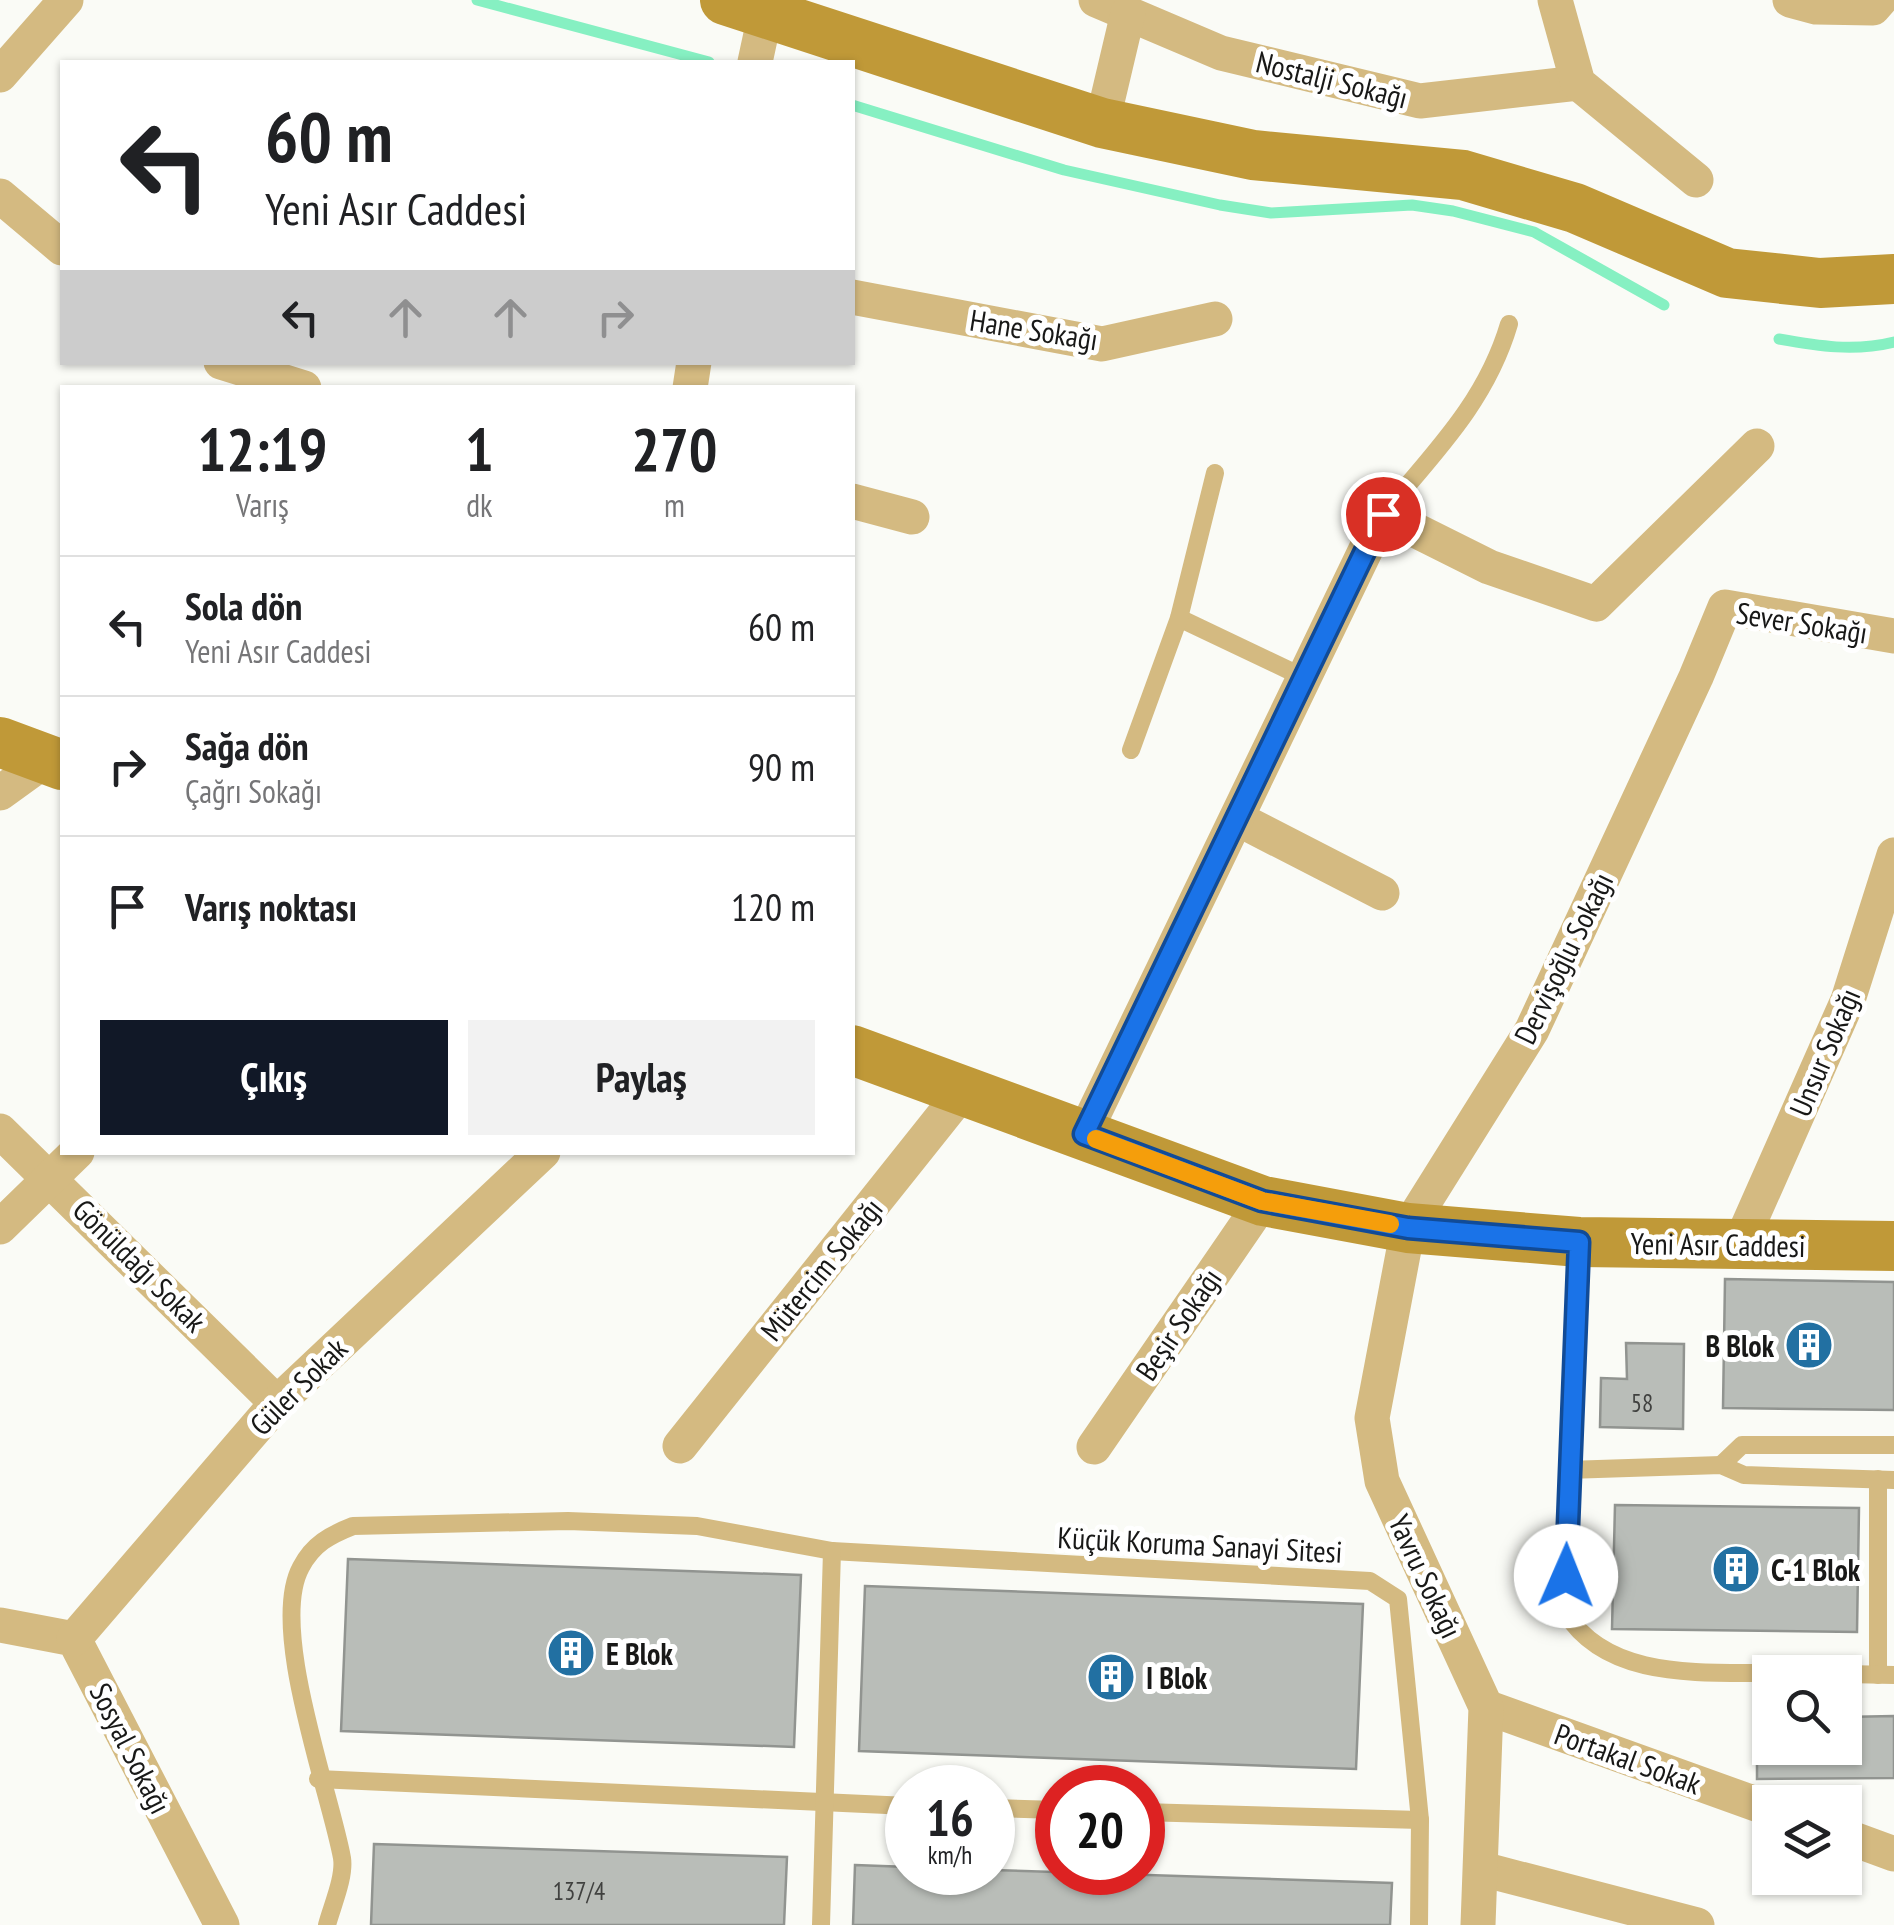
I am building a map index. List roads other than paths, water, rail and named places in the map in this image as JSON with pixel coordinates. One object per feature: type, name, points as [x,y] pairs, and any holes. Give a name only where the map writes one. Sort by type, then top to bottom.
[{"type":"street","points":[[0,75],[66,0]]},
{"type":"street","points":[[1555,0],[1578,83],[1696,180]]},
{"type":"street","points":[[1790,0],[1816,6],[1873,8],[1880,0]]},
{"type":"street","points":[[755,60],[745,6],[1102,123],[1253,155],[1463,175],[1574,208],[1726,273],[1820,283],[1894,279]]},
{"type":"street","points":[[1102,123],[1112,7]]},
{"type":"street","name":"Nostalji Sokağı","points":[[1112,7],[1221,52],[1420,101],[1488,97],[1578,83]]},
{"type":"street","points":[[0,196],[60,246]]},
{"type":"street","name":"Hane Sokağı","points":[[855,298],[1102,344],[1215,319]]},
{"type":"street","points":[[229,365],[286,385]]},
{"type":"street","points":[[1084,1134],[1383,514],[1489,567],[1596,604],[1757,446]]},
{"type":"street","points":[[855,502],[912,518]]},
{"type":"street","name":"Sever Sokağı","points":[[1696,677],[1725,606],[1894,636]]},
{"type":"street","name":"Dervişoğlu Sokağı","points":[[1408,1228],[1532,1030],[1696,677]]},
{"type":"street","points":[[0,742],[55,762]]},
{"type":"street","points":[[0,793],[55,762]]},
{"type":"street","points":[[1238,819],[1382,893]]},
{"type":"street","name":"Unsur Sokağı","points":[[1740,1244],[1848,1000],[1894,855]]},
{"type":"street","name":"Yeni Asır Caddesi","points":[[855,1051],[1262,1201],[1408,1228],[1579,1242],[1894,1246]]},
{"type":"street","name":"Mütercim Sokağı","points":[[680,1446],[963,1091]]},
{"type":"street","name":"Gönüldağı Sokak","points":[[0,1131],[53,1178],[277,1402]]},
{"type":"street","points":[[0,1227],[74,1155]]},
{"type":"street","name":"Güler Sokak","points":[[74,1640],[277,1402],[540,1155]]},
{"type":"street","name":"Beşir Sokağı","points":[[1094,1447],[1262,1201]]},
{"type":"street","name":"Yavru Sokağı","points":[[1408,1228],[1372,1418],[1382,1481],[1486,1708],[1478,1925]]},
{"type":"street","points":[[0,1625],[74,1640]]},
{"type":"street","name":"Sosyal Sokağı","points":[[74,1640],[222,1925]]},
{"type":"street","name":"Portakal Sokak","points":[[1486,1708],[1752,1803]]},
{"type":"street","points":[[1862,1842],[1894,1854]]},
{"type":"street","points":[[1482,1868],[1697,1925]]},
{"type":"lane","points":[[1383,514],[1471,411],[1499,358],[1509,324]]},
{"type":"lane","points":[[1131,750],[1179,618],[1215,472]]},
{"type":"lane","points":[[1179,618],[1306,678]]},
{"type":"lane","points":[[1579,1242],[1567,1470],[1565,1612],[1577,1631],[1594,1646],[1643,1665],[1689,1672],[1752,1673]]},
{"type":"lane","points":[[1721,1465],[1742,1445],[1894,1445]]},
{"type":"lane","points":[[1567,1470],[1721,1465],[1744,1475],[1886,1480],[1886,1675]]},
{"type":"lane","name":"Küçük Koruma Sanayi Sitesi","points":[[326,1925],[343,1863],[318,1778],[291,1634],[299,1570],[322,1538],[353,1526],[568,1522],[698,1526],[832,1551],[1370,1581],[1398,1599],[1420,1820],[1419,1925]]},
{"type":"lane","points":[[821,1925],[828,1803],[832,1551]]},
{"type":"lane","points":[[318,1778],[885,1805]]},
{"type":"lane","points":[[1165,1813],[1420,1820]]},
{"type":"waterway","points":[[477,0],[702,60]]},
{"type":"waterway","points":[[855,106],[1064,170],[1220,205],[1271,213],[1412,205],[1453,211],[1534,232],[1664,305]]},
{"type":"waterway","points":[[1779,339],[1850,347],[1894,342]]},
{"type":"place","name":"B Blok","points":[[1809,1345]]},
{"type":"place","name":"C-1 Blok","points":[[1736,1569]]},
{"type":"place","name":"E Blok","points":[[571,1653]]},
{"type":"place","name":"I Blok","points":[[1111,1677]]}]
